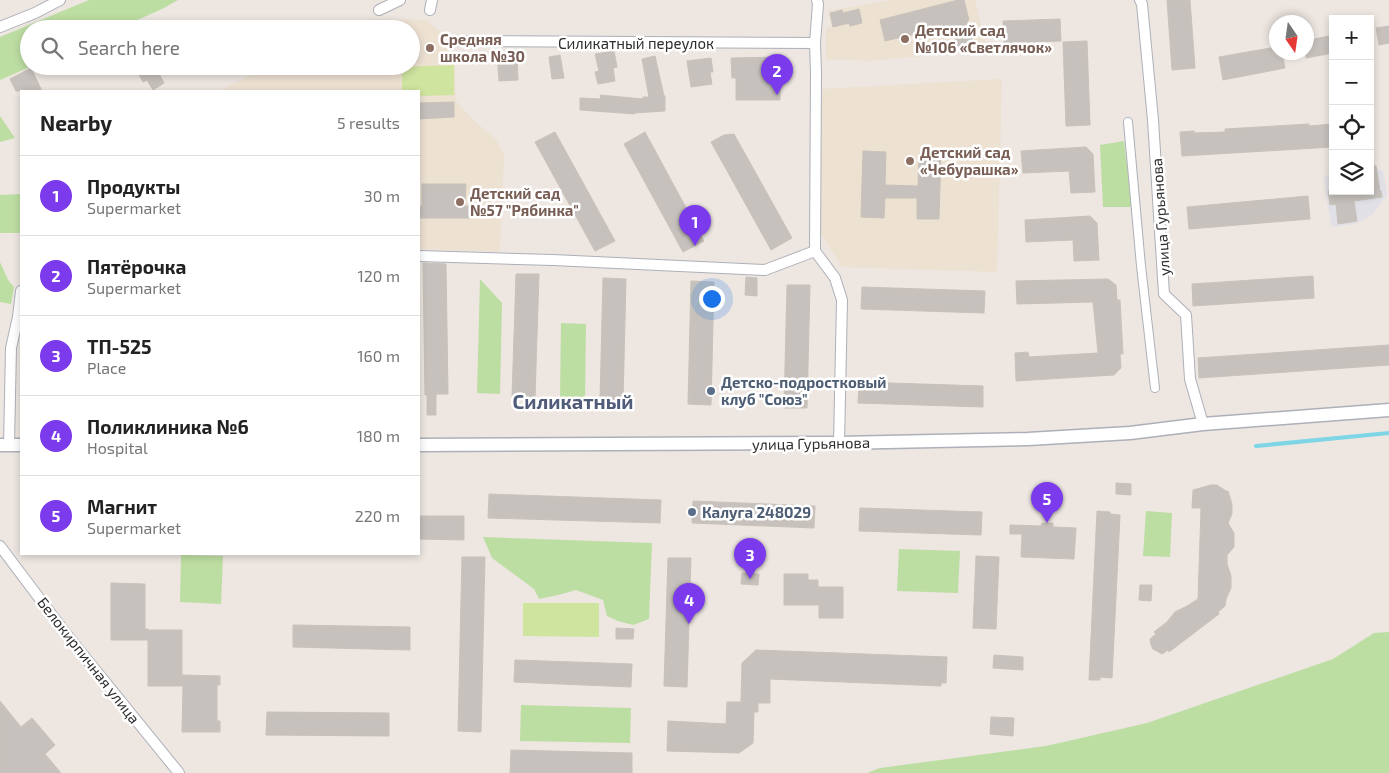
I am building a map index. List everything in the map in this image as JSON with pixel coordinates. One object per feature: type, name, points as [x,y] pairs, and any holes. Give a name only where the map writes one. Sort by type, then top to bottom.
[{"type":"street","points":[[0,27],[35,13],[60,0]]},
{"type":"street","points":[[379,10],[400,0]]},
{"type":"street","points":[[817,0],[815,43],[815,252],[835,278],[842,300],[839,443]]},
{"type":"street","name":"улица Гурьянова","points":[[1140,0],[1142,4],[1153,120],[1164,294],[1186,315],[1190,379],[1203,424]]},
{"type":"street","name":"Силикатный переулок","points":[[457,41],[815,43]]},
{"type":"street","points":[[1128,122],[1141,266],[1155,388]]},
{"type":"street","points":[[420,256],[560,260],[765,270],[815,252]]},
{"type":"street","points":[[10,445],[11,348],[20,300]]},
{"type":"street","name":"улица Гурьянова","points":[[420,445],[839,443],[1028,439],[1130,433],[1203,424],[1389,410]]},
{"type":"street","name":"Белокирпичная улица","points":[[0,546],[68,635],[179,773]]},
{"type":"shaded area","name":"Детский сад №106 «Светлячок»","points":[[891,0],[975,0],[987,50],[870,61],[826,59],[826,28],[832,27],[828,11]]},
{"type":"shaded area","name":"Детский сад №57 \"Рябинка\"","points":[[371,19],[426,20],[442,33],[455,64],[456,101],[473,120],[496,139],[504,155],[500,252],[420,249],[420,90],[220,90],[252,75],[420,75],[420,20],[369,20]]},
{"type":"shaded area","name":"Детский сад «Чебурашка»","points":[[1002,79],[997,272],[842,267],[820,233],[822,89]]},
{"type":"shaded area","points":[[1374,169],[1383,171],[1387,194],[1372,215],[1355,224],[1332,227],[1324,176],[1329,175],[1329,195],[1374,195]]},
{"type":"green space","points":[[89,0],[178,0],[137,20],[41,20]]},
{"type":"green space","points":[[20,29],[20,71],[0,80],[0,37]]},
{"type":"green space","points":[[454,65],[454,95],[420,96],[420,90],[402,90],[402,75],[420,75],[420,66]]},
{"type":"green space","points":[[0,116],[15,138],[0,142]]},
{"type":"green space","points":[[1124,141],[1132,207],[1103,207],[1100,145]]},
{"type":"green space","points":[[20,194],[20,233],[0,233],[0,195]]},
{"type":"green space","points":[[0,262],[8,280],[14,287],[11,304],[0,302]]},
{"type":"green space","points":[[480,279],[502,303],[500,394],[477,393]]},
{"type":"green space","points":[[561,323],[586,324],[585,399],[560,399]]},
{"type":"green space","points":[[1146,511],[1172,513],[1170,557],[1143,556]]},
{"type":"green space","points":[[483,537],[652,543],[649,619],[633,625],[618,621],[607,616],[603,600],[576,590],[539,599],[534,589],[492,558]]},
{"type":"green space","points":[[899,549],[960,551],[958,593],[897,591]]},
{"type":"green space","points":[[181,555],[223,556],[221,604],[180,602]]},
{"type":"green space","points":[[523,603],[599,603],[599,637],[523,636]]},
{"type":"green space","points":[[1389,632],[1389,773],[867,773],[880,768],[1046,746],[1147,723],[1333,659],[1374,633]]},
{"type":"green space","points":[[521,705],[631,708],[630,743],[520,741]]},
{"type":"building","points":[[964,0],[969,20],[967,21],[974,44],[958,48],[953,30],[916,40],[915,34],[885,41],[880,20]]},
{"type":"building","points":[[1167,0],[1190,0],[1195,68],[1172,70]]},
{"type":"building","points":[[859,9],[862,23],[850,26],[849,23],[833,27],[830,13],[842,10],[843,13]]},
{"type":"building","points":[[1060,19],[1061,41],[1004,43],[1003,21]]},
{"type":"building","points":[[1389,26],[1389,43],[1379,45],[1376,28]]},
{"type":"building","points":[[1329,36],[1329,54],[1314,57],[1314,39]]},
{"type":"building","points":[[1087,41],[1090,125],[1066,126],[1063,42]]},
{"type":"building","points":[[1269,48],[1269,60],[1284,60],[1285,68],[1223,80],[1219,57]]},
{"type":"building","points":[[517,51],[518,80],[499,81],[497,53]]},
{"type":"building","points":[[614,51],[617,67],[613,68],[615,81],[598,84],[595,72],[599,71],[595,54]]},
{"type":"building","points":[[560,55],[564,78],[552,79],[549,57]]},
{"type":"building","points":[[655,56],[665,96],[665,111],[635,114],[580,110],[580,98],[601,99],[600,95],[643,99],[643,97],[649,97],[642,59]]},
{"type":"building","points":[[780,57],[780,100],[736,100],[736,78],[732,78],[731,58]]},
{"type":"building","points":[[711,58],[713,72],[710,72],[712,84],[691,87],[687,61]]},
{"type":"building","points":[[20,74],[34,75],[42,90],[16,91],[10,79]]},
{"type":"building","points":[[139,75],[160,75],[164,83],[153,90],[147,80],[143,82]]},
{"type":"building","points":[[454,102],[454,117],[420,119],[420,103]]},
{"type":"building","points":[[1329,124],[1329,147],[1182,156],[1180,132],[1225,132],[1225,129]]},
{"type":"building","points":[[555,132],[615,241],[595,251],[535,142]]},
{"type":"building","points":[[645,132],[704,241],[683,252],[624,144]]},
{"type":"building","points":[[734,134],[792,238],[771,250],[711,142],[724,135]]},
{"type":"building","points":[[1086,147],[1093,154],[1095,192],[1071,193],[1069,171],[1023,173],[1021,151]]},
{"type":"building","points":[[863,151],[886,152],[885,185],[918,186],[919,153],[941,153],[939,219],[917,219],[917,198],[885,198],[884,218],[861,217]]},
{"type":"building","points":[[1374,166],[1376,166],[1382,197],[1354,201],[1357,221],[1338,224],[1336,204],[1330,205],[1328,191],[1329,195],[1374,195]]},
{"type":"building","points":[[422,184],[466,184],[465,206],[470,206],[470,218],[420,218],[420,206],[422,206]]},
{"type":"building","points":[[1308,196],[1310,219],[1189,229],[1187,207]]},
{"type":"building","points":[[1090,216],[1097,223],[1099,260],[1074,261],[1073,240],[1026,242],[1025,220]]},
{"type":"building","points":[[423,263],[446,264],[448,394],[436,394],[436,415],[427,415],[427,395],[425,395]]},
{"type":"building","points":[[516,274],[539,274],[535,398],[512,398]]},
{"type":"building","points":[[1313,276],[1314,298],[1193,306],[1192,284]]},
{"type":"building","points":[[746,277],[757,278],[757,296],[745,295]]},
{"type":"building","points":[[603,278],[626,279],[623,402],[600,401]]},
{"type":"building","points":[[1108,279],[1116,285],[1117,300],[1120,300],[1123,354],[1120,354],[1121,368],[1114,375],[1016,381],[1015,353],[1028,352],[1029,357],[1098,353],[1093,302],[1017,304],[1016,281]]},
{"type":"building","points":[[691,281],[714,282],[711,405],[688,404]]},
{"type":"building","points":[[787,285],[810,285],[807,408],[784,408]]},
{"type":"building","points":[[862,287],[985,291],[984,313],[861,309]]},
{"type":"building","points":[[1389,345],[1389,365],[1199,378],[1198,358]]},
{"type":"building","points":[[859,382],[983,386],[983,407],[858,403]]},
{"type":"building","points":[[1116,483],[1131,484],[1131,495],[1116,494]]},
{"type":"building","points":[[1217,485],[1228,491],[1232,504],[1232,514],[1228,523],[1234,533],[1234,547],[1227,555],[1231,588],[1225,606],[1218,612],[1219,614],[1169,652],[1168,650],[1162,654],[1153,649],[1151,645],[1150,639],[1156,634],[1154,632],[1167,622],[1175,612],[1198,599],[1201,508],[1192,508],[1193,490]]},
{"type":"building","points":[[489,494],[661,500],[660,523],[488,518]]},
{"type":"building","points":[[693,501],[815,506],[814,528],[692,523]]},
{"type":"building","points":[[860,508],[982,512],[981,535],[859,531]]},
{"type":"building","points":[[1097,511],[1120,515],[1112,678],[1100,677],[1100,680],[1089,680]]},
{"type":"building","points":[[420,516],[464,516],[464,540],[420,539]]},
{"type":"building","points":[[1042,523],[1053,523],[1053,527],[1076,528],[1074,559],[1021,557],[1022,534],[1010,534],[1010,525],[1041,526]]},
{"type":"building","points":[[976,556],[999,557],[996,629],[973,628]]},
{"type":"building","points":[[462,557],[485,557],[481,732],[458,731]]},
{"type":"building","points":[[668,558],[691,558],[687,687],[664,686]]},
{"type":"building","points":[[742,573],[759,574],[758,585],[741,584]]},
{"type":"building","points":[[784,574],[808,574],[808,580],[818,580],[818,587],[843,587],[843,618],[819,618],[819,605],[784,605]]},
{"type":"building","points":[[111,583],[145,584],[145,629],[182,630],[182,675],[220,676],[220,685],[217,685],[217,721],[220,721],[220,732],[182,732],[183,686],[148,686],[148,640],[111,640]]},
{"type":"building","points":[[1140,585],[1152,585],[1151,601],[1139,600]]},
{"type":"building","points":[[293,625],[410,627],[410,650],[293,647]]},
{"type":"building","points":[[616,628],[634,629],[633,639],[616,639]]},
{"type":"building","points":[[756,650],[947,657],[946,683],[941,683],[941,686],[770,679],[770,703],[758,703],[758,712],[754,712],[753,743],[739,753],[667,751],[668,721],[726,724],[727,702],[741,702],[742,663]]},
{"type":"building","points":[[994,655],[1023,657],[1023,670],[993,668]]},
{"type":"building","points":[[515,660],[632,664],[631,687],[514,682]]},
{"type":"building","points":[[0,701],[21,727],[32,718],[55,745],[45,754],[61,773],[0,773]]},
{"type":"building","points":[[267,712],[389,713],[389,736],[266,735]]},
{"type":"building","points":[[991,717],[1014,718],[1013,736],[990,734]]},
{"type":"building","points":[[511,750],[632,753],[632,773],[510,773]]},
{"type":"waterway","points":[[1256,446],[1389,433]]},
{"type":"place","name":"Детский сад №106 «Светлячок»","points":[[905,39]]},
{"type":"place","name":"Средняя школа №30","points":[[430,48]]},
{"type":"place","name":"Пятёрочка","points":[[777,95]]},
{"type":"place","name":"Детский сад «Чебурашка»","points":[[910,161]]},
{"type":"place","name":"Детский сад №57 \"Рябинка\"","points":[[460,202]]},
{"type":"place","name":"Продукты","points":[[695,246]]},
{"type":"place","name":"Детско-подростковый клуб \"Союз\"","points":[[711,391]]},
{"type":"place","name":"Калуга 248029","points":[[692,512]]},
{"type":"place","name":"Магнит","points":[[1047,523]]},
{"type":"place","name":"ТП-525","points":[[750,579]]},
{"type":"place","name":"Поликлиника №6","points":[[689,624]]},
{"type":"district","name":"Силикатный","points":[[573,401]]}]
